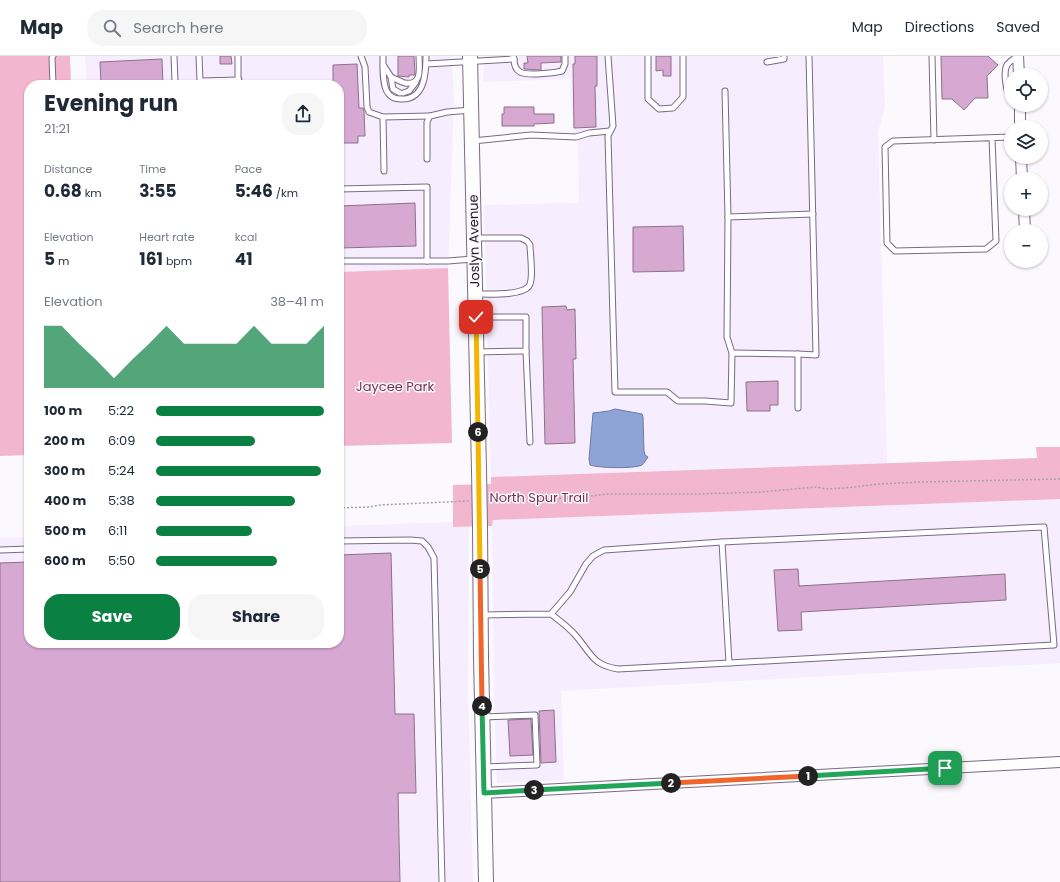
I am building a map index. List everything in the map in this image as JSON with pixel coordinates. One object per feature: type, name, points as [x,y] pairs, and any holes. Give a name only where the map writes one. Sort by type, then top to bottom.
[{"type":"main road","name":"Joslyn Avenue","points":[[470,59],[486,882]]},
{"type":"street","points":[[1017,56],[1018,68]]},
{"type":"street","points":[[484,793],[1060,762]]},
{"type":"lane","points":[[174,56],[175,80]]},
{"type":"lane","points":[[200,56],[201,80]]},
{"type":"lane","points":[[238,56],[239,80]]},
{"type":"lane","points":[[361,56],[365,67],[367,107],[369,112],[383,117],[430,116],[447,112],[471,110]]},
{"type":"lane","points":[[383,56],[384,81],[387,92],[394,98],[402,100],[416,95],[421,90],[424,82],[426,56]]},
{"type":"lane","points":[[383,65],[391,77],[393,89],[402,93],[409,91],[420,76],[419,56]]},
{"type":"lane","points":[[426,64],[470,59],[514,57],[515,67],[520,72],[525,74],[555,73],[562,72],[564,68],[565,56]]},
{"type":"lane","points":[[608,56],[613,126],[608,136],[615,392],[667,392],[678,401],[731,403],[732,352],[727,337],[728,217],[725,91]]},
{"type":"lane","points":[[648,56],[648,99],[659,109],[673,108],[683,97],[683,56]]},
{"type":"lane","points":[[767,62],[781,61],[784,59],[784,56]]},
{"type":"lane","points":[[732,352],[816,355],[809,56]]},
{"type":"lane","points":[[932,56],[934,140]]},
{"type":"lane","points":[[1006,68],[1007,65],[1017,56]]},
{"type":"lane","points":[[52,57],[53,80]]},
{"type":"lane","points":[[391,77],[404,83],[410,84],[416,82]]},
{"type":"lane","points":[[427,159],[427,122],[430,116]]},
{"type":"lane","points":[[383,117],[384,171]]},
{"type":"lane","points":[[472,141],[531,135],[576,137],[589,133],[610,132]]},
{"type":"lane","points":[[992,138],[996,241],[986,249],[895,251],[887,242],[885,148],[893,141],[1004,137]]},
{"type":"lane","points":[[344,189],[427,187],[427,261]]},
{"type":"lane","points":[[728,217],[813,214]]},
{"type":"lane","points":[[474,238],[522,238],[527,241],[530,245],[531,278],[529,286],[522,291],[475,294]]},
{"type":"lane","points":[[344,261],[427,261],[474,259]]},
{"type":"lane","points":[[476,317],[526,317],[530,442]]},
{"type":"lane","points":[[476,352],[526,350]]},
{"type":"lane","points":[[798,354],[798,408]]},
{"type":"lane","points":[[481,615],[551,614],[562,622],[590,655],[599,663],[609,668],[618,669],[1054,645],[1044,527],[722,542],[604,550],[593,556],[586,564],[570,592],[551,614]]},
{"type":"lane","points":[[344,542],[422,541],[428,547],[434,558],[442,882]]},
{"type":"lane","points":[[722,542],[729,663]]},
{"type":"lane","points":[[0,550],[24,548]]},
{"type":"lane","points":[[482,717],[535,715],[537,765],[483,767]]},
{"type":"path","points":[[486,501],[573,498],[608,494],[761,492],[816,487],[826,489],[844,488],[913,482],[1060,479]]},
{"type":"path","points":[[344,508],[471,501]]},
{"type":"shaded area","points":[[85,56],[452,56],[454,99],[448,268],[344,272],[344,80],[87,80]]},
{"type":"shaded area","points":[[484,56],[883,56],[885,107],[878,132],[887,463],[491,477],[484,205],[579,203],[578,136],[573,135],[570,79],[483,82]]},
{"type":"shaded area","points":[[1060,499],[1060,663],[561,691],[564,780],[497,783],[494,694],[492,520]]},
{"type":"shaded area","points":[[453,522],[453,527],[469,527],[468,691],[473,882],[0,882],[0,538],[24,537],[24,648],[344,648],[344,526]]},
{"type":"green space","points":[[0,56],[70,56],[71,80],[24,80],[24,455],[0,456]]},
{"type":"green space","name":"Jaycee Park","points":[[448,268],[452,443],[344,446],[344,272]]},
{"type":"green space","name":"North Spur Trail","points":[[1036,447],[1060,447],[1060,499],[493,520],[492,526],[453,527],[453,485],[491,484],[491,477],[1037,458]]},
{"type":"water","points":[[615,409],[642,414],[644,451],[645,455],[648,457],[642,465],[616,468],[590,465],[589,459],[593,413]]},
{"type":"building","points":[[220,56],[231,56],[232,64],[220,64]]},
{"type":"building","points":[[398,56],[414,56],[415,75],[409,75],[409,77],[398,76]]},
{"type":"building","points":[[527,56],[561,56],[561,62],[541,63],[541,70],[524,69],[524,63],[528,63]]},
{"type":"building","points":[[575,56],[597,56],[597,86],[595,86],[596,127],[574,128],[573,64],[575,64]]},
{"type":"building","points":[[656,56],[671,56],[671,76],[663,76],[663,70],[656,71]]},
{"type":"building","points":[[941,56],[988,56],[998,65],[987,76],[988,98],[975,98],[964,110],[952,99],[942,99]]},
{"type":"building","points":[[162,59],[163,80],[101,80],[100,62]]},
{"type":"building","points":[[357,64],[359,108],[363,108],[364,111],[365,136],[358,136],[358,143],[344,143],[344,80],[333,80],[333,65]]},
{"type":"building","points":[[504,107],[534,107],[534,114],[554,114],[554,123],[534,124],[534,126],[502,126],[502,114],[504,114]]},
{"type":"building","points":[[415,203],[416,246],[344,248],[344,206]]},
{"type":"building","points":[[683,226],[684,271],[633,272],[633,227]]},
{"type":"building","points":[[566,306],[567,310],[575,309],[576,359],[573,359],[575,443],[545,444],[542,307]]},
{"type":"building","points":[[778,381],[778,405],[770,405],[770,411],[747,411],[746,382]]},
{"type":"building","points":[[391,553],[395,714],[414,714],[416,793],[398,793],[400,882],[0,882],[0,563],[24,562],[24,648],[344,648],[344,555]]},
{"type":"building","points":[[798,569],[799,586],[1005,574],[1006,600],[801,612],[802,630],[778,631],[774,570]]},
{"type":"building","points":[[554,710],[556,762],[541,763],[539,711]]},
{"type":"building","points":[[531,719],[533,755],[510,756],[508,720]]},
{"type":"route","points":[[476,317],[484,793],[945,768]]}]
